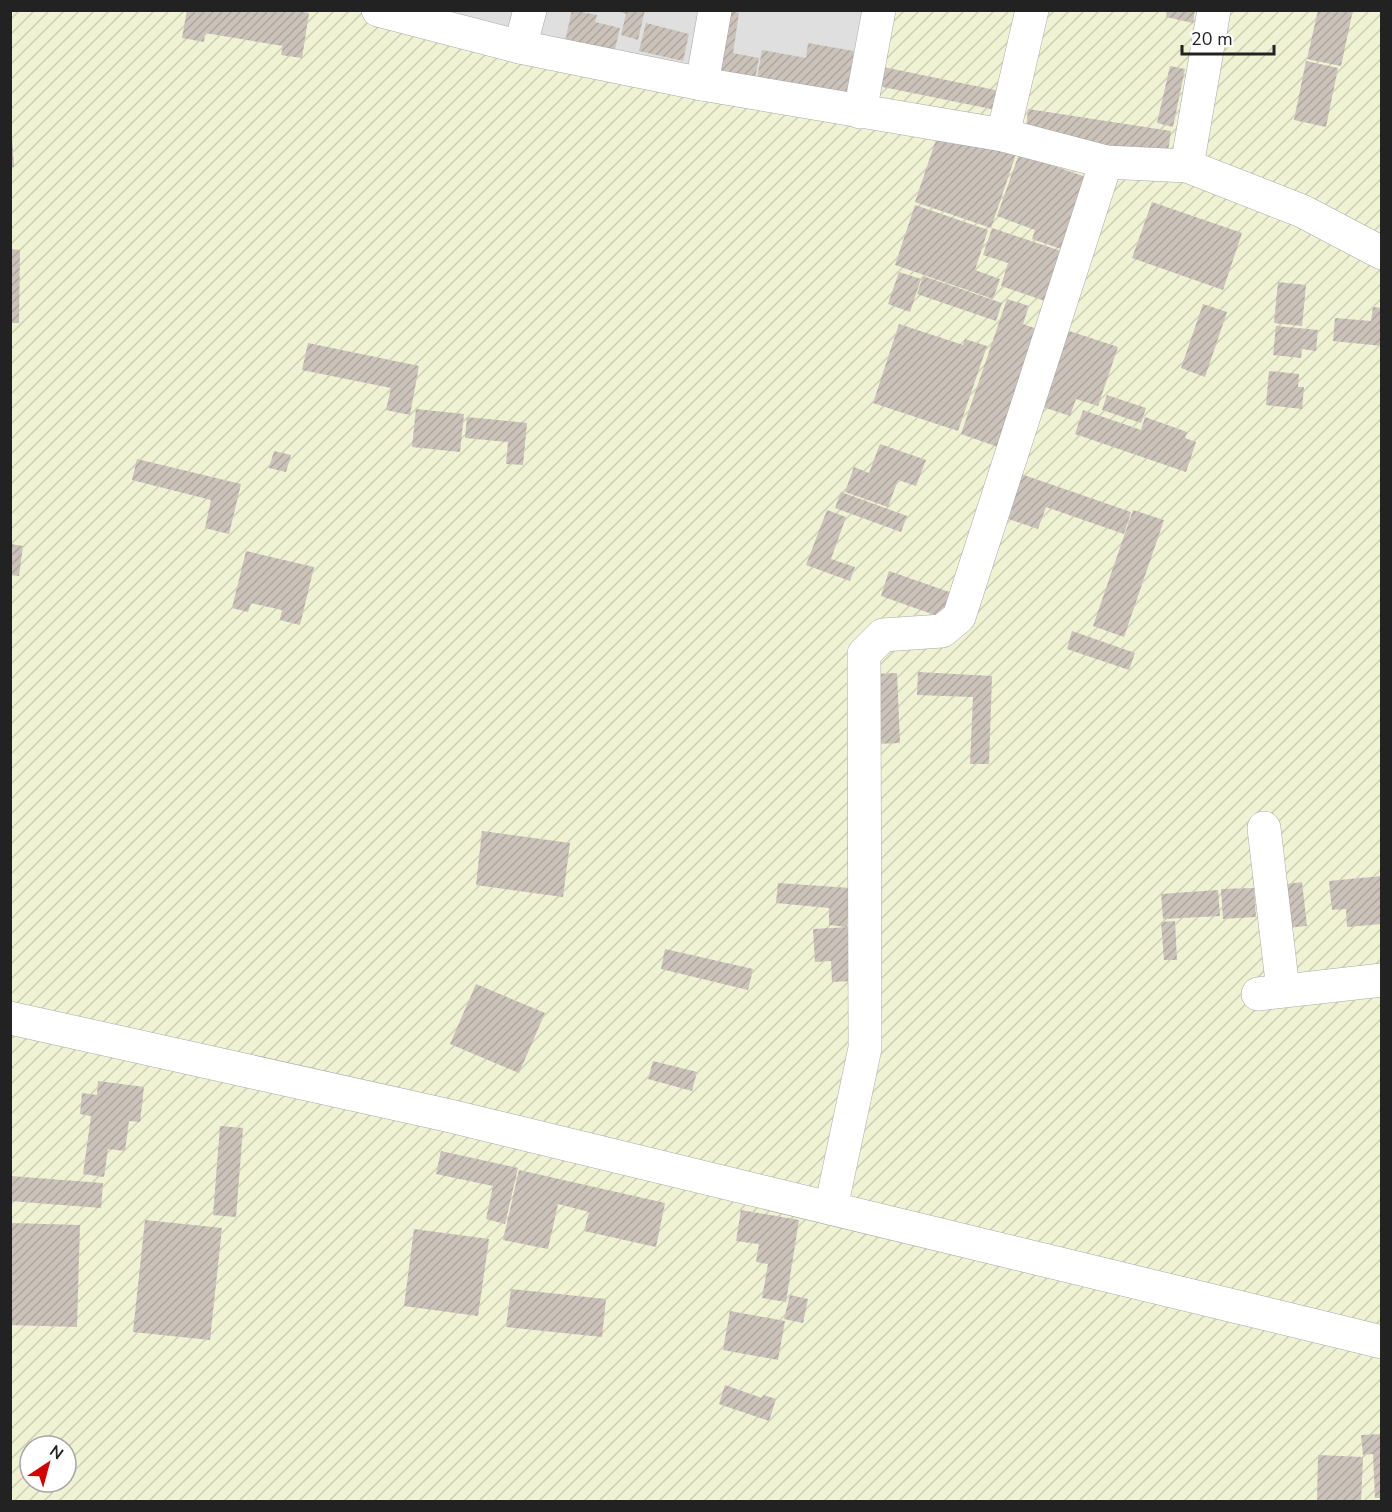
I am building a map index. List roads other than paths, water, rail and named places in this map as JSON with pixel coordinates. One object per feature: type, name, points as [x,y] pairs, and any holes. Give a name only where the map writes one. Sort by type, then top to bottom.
[{"type":"street","points":[[378,10],[439,17],[520,47],[702,84],[1003,135],[1106,162],[1187,166],[1302,211],[1382,253]]},
{"type":"street","points":[[520,47],[530,10]]},
{"type":"street","points":[[702,84],[715,10]]},
{"type":"street","points":[[860,112],[879,10]]},
{"type":"street","points":[[1003,135],[1032,10]]},
{"type":"street","points":[[1187,166],[1214,10]]},
{"type":"street","points":[[831,1208],[866,1048],[864,654],[883,635],[942,631],[959,617],[1106,162]]},
{"type":"street","points":[[1264,828],[1270,992],[1382,980]]},
{"type":"street","points":[[10,1018],[446,1115],[1382,1342]]}]
